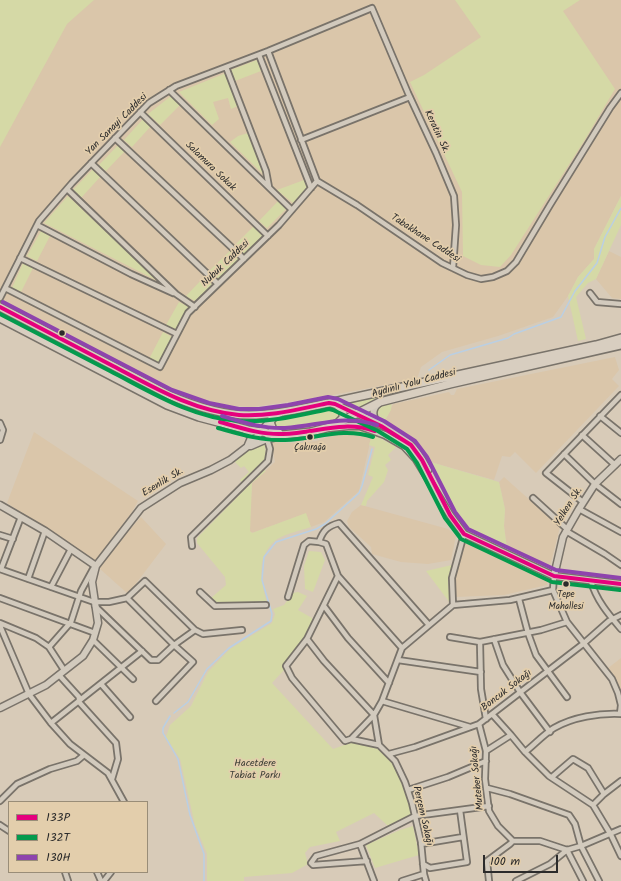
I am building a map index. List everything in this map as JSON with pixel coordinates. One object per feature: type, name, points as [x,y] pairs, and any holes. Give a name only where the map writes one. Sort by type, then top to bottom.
[{"type":"main road","name":"Aydınlı Yolu Caddesi","points":[[0,307],[169,395],[182,401],[231,414],[255,415],[329,403],[621,338]]},
{"type":"main road","name":"Aydınlı Yolu Caddesi","points":[[0,318],[167,405],[199,417],[261,433],[282,435],[311,432],[337,424],[380,402],[450,384],[621,345]]},
{"type":"main road","points":[[329,403],[338,405],[344,414],[343,418],[337,424]]},
{"type":"main road","points":[[282,435],[273,430],[270,422],[272,418],[284,411]]},
{"type":"street","name":"Yan Sanayi Caddesi","points":[[1,295],[40,220],[91,163],[149,103],[176,86],[259,55],[372,8]]},
{"type":"street","name":"Keratin Sk.","points":[[372,8],[454,196],[456,225],[453,268]]},
{"type":"street","points":[[268,51],[317,181]]},
{"type":"street","points":[[259,55],[311,188]]},
{"type":"street","points":[[226,67],[266,171],[269,187]]},
{"type":"street","points":[[169,90],[292,210]]},
{"type":"street","name":"Tabakhane Caddesi","points":[[317,181],[357,205],[442,263],[467,276],[481,279],[493,277],[507,271],[516,262],[610,108],[621,93]]},
{"type":"street","points":[[301,140],[410,97]]},
{"type":"street","name":"Salamura Sokak","points":[[140,112],[268,236]]},
{"type":"street","points":[[115,138],[244,259]]},
{"type":"street","points":[[91,163],[218,284]]},
{"type":"street","name":"Nubuk Caddesi","points":[[5,288],[160,367],[188,313],[268,236],[317,181]]},
{"type":"street","points":[[67,189],[176,294],[195,307]]},
{"type":"street","points":[[37,225],[131,274],[176,294]]},
{"type":"street","points":[[20,258],[177,334]]},
{"type":"street","points":[[590,293],[597,302],[621,304]]},
{"type":"street","points":[[583,502],[546,473],[620,397]]},
{"type":"street","points":[[380,402],[376,405],[373,412],[375,420],[381,426]]},
{"type":"street","points":[[338,405],[404,439],[417,452],[443,503]]},
{"type":"street","points":[[600,416],[621,434]]},
{"type":"street","name":"Esenlik Sk.","points":[[96,566],[141,508],[180,483],[225,463],[247,447],[261,433],[272,418]]},
{"type":"street","points":[[0,423],[3,430],[0,440]]},
{"type":"street","points":[[311,432],[338,427],[360,426],[385,435],[404,446],[410,452],[456,525],[464,534],[554,576],[621,584]]},
{"type":"street","points":[[242,428],[248,432],[251,438],[247,447]]},
{"type":"street","name":"Esenlik Sk.","points":[[239,453],[267,439],[296,434]]},
{"type":"street","points":[[582,435],[615,465]]},
{"type":"street","points":[[192,546],[191,537],[268,461],[270,449],[267,439]]},
{"type":"street","points":[[564,454],[595,484],[621,504]]},
{"type":"street","name":"Yelken Sk.","points":[[554,576],[563,537],[578,508],[595,484],[621,459]]},
{"type":"street","points":[[533,498],[566,530],[621,565]]},
{"type":"street","points":[[0,505],[45,531],[96,566]]},
{"type":"street","points":[[578,508],[621,532]]},
{"type":"street","points":[[21,517],[1,569],[95,604],[151,660],[158,660],[195,630]]},
{"type":"street","points":[[319,542],[325,529],[331,525],[339,523],[429,625]]},
{"type":"street","points":[[28,579],[45,531]]},
{"type":"street","points":[[453,605],[452,578],[460,542],[464,534]]},
{"type":"street","points":[[0,535],[13,539]]},
{"type":"street","points":[[288,597],[304,545],[310,541],[326,544],[338,576],[402,648]]},
{"type":"street","points":[[52,587],[71,549]]},
{"type":"street","points":[[49,647],[70,624],[79,597],[96,566]]},
{"type":"street","points":[[0,708],[46,684],[83,656],[93,640],[98,623],[92,582],[96,566]]},
{"type":"street","points":[[338,576],[307,639],[286,666],[292,678],[345,741],[351,739],[374,716],[382,701],[402,648],[453,605],[519,599],[553,590]]},
{"type":"street","points":[[525,752],[554,728],[587,716],[621,714],[621,705],[618,693],[612,679],[567,622],[553,590],[554,576]]},
{"type":"street","points":[[95,604],[127,598],[145,581],[195,630],[203,634],[242,630]]},
{"type":"street","points":[[591,581],[604,608],[621,629]]},
{"type":"street","points":[[200,592],[215,606],[266,605]]},
{"type":"street","points":[[0,598],[95,633]]},
{"type":"street","points":[[127,598],[174,646],[193,662],[156,701]]},
{"type":"street","points":[[519,599],[528,633],[536,655],[567,697]]},
{"type":"street","points":[[324,606],[348,638],[389,683]]},
{"type":"street","name":"Boncuk Sokağı","points":[[389,754],[415,747],[479,724],[547,670],[583,644],[612,619],[621,615]]},
{"type":"street","points":[[450,637],[480,642],[528,633],[567,622]]},
{"type":"street","points":[[0,625],[36,638],[49,647],[64,670]]},
{"type":"street","points":[[0,625],[29,694],[51,723],[70,744],[108,773],[123,801]]},
{"type":"street","points":[[307,639],[324,661],[374,716],[379,745],[351,739]]},
{"type":"street","points":[[494,639],[504,665],[520,692],[550,732]]},
{"type":"street","points":[[93,640],[133,679]]},
{"type":"street","points":[[480,642],[481,689],[486,719]]},
{"type":"street","points":[[51,723],[142,651]]},
{"type":"street","points":[[398,660],[481,672]]},
{"type":"street","points":[[59,675],[79,697],[79,702],[116,743],[118,759],[112,779]]},
{"type":"street","points":[[102,684],[130,717]]},
{"type":"street","points":[[382,701],[470,727]]},
{"type":"street","points":[[492,714],[525,752],[549,776],[593,805],[611,835],[621,856]]},
{"type":"street","name":"Muteber Sokağı","points":[[479,724],[486,751],[486,788],[489,811],[498,826],[513,841]]},
{"type":"street","points":[[486,751],[511,735]]},
{"type":"street","name":"Perçem Sokağı","points":[[379,745],[394,761],[408,790],[416,816],[426,881]]},
{"type":"street","points":[[0,801],[17,784],[50,769],[77,761],[84,755]]},
{"type":"street","points":[[552,777],[573,759],[588,768],[604,794]]},
{"type":"street","points":[[408,790],[486,761]]},
{"type":"street","points":[[593,805],[604,794],[620,783]]},
{"type":"street","points":[[486,788],[517,796],[569,815],[575,824],[582,846],[599,881]]},
{"type":"street","points":[[367,861],[313,865],[311,863],[316,856],[360,844],[416,816],[489,806]]},
{"type":"street","points":[[423,864],[430,868],[467,862],[460,810]]},
{"type":"street","points":[[516,881],[550,864],[568,850],[611,835],[621,829]]},
{"type":"street","points":[[421,844],[463,837]]},
{"type":"street","points":[[489,881],[487,861],[513,841],[540,841],[568,850],[583,881]]},
{"type":"street","points":[[360,844],[374,881]]},
{"type":"street","points":[[104,881],[110,873]]},
{"type":"street","points":[[402,881],[424,874]]},
{"type":"shaded area","points":[[0,0],[621,0],[621,196],[594,249],[594,259],[578,277],[568,296],[553,317],[498,336],[442,352],[421,367],[417,379],[322,397],[252,407],[220,405],[188,396],[0,301]]},
{"type":"shaded area","points":[[609,251],[621,257],[621,299],[612,298],[596,279]]},
{"type":"shaded area","points":[[615,357],[619,370],[612,379],[619,386],[536,473],[515,452],[510,457],[502,456],[494,480],[427,461],[410,437],[384,422],[393,404],[449,392],[451,395],[454,395],[457,389]]},
{"type":"shaded area","points":[[353,429],[372,434],[359,491],[324,522],[311,527],[305,514],[252,533],[249,531],[252,483],[275,462],[272,446],[273,442],[297,443],[316,441]]},
{"type":"shaded area","points":[[34,432],[138,501],[132,512],[95,562],[7,503]]},
{"type":"shaded area","points":[[504,477],[560,527],[550,566],[507,549],[504,526],[505,509],[499,482]]},
{"type":"shaded area","points":[[361,505],[448,529],[456,536],[451,560],[428,564],[401,562],[372,554],[371,547],[349,527],[347,521],[352,512]]},
{"type":"shaded area","points":[[141,517],[166,544],[128,594],[99,568],[114,547]]},
{"type":"shaded area","points":[[466,542],[548,580],[547,585],[504,595],[455,597],[455,579]]},
{"type":"shaded area","points":[[621,658],[621,695],[616,680],[607,669]]},
{"type":"green space","points":[[0,0],[94,0],[67,24],[0,147]]},
{"type":"green space","points":[[455,0],[580,0],[563,11],[615,89],[584,141],[511,255],[500,267],[481,265],[463,256],[462,192],[410,82],[424,75],[481,37]]},
{"type":"green space","points":[[257,60],[261,71],[235,81],[231,70]]},
{"type":"green space","points":[[226,73],[238,106],[231,109],[228,98],[213,102],[219,119],[212,125],[179,92]]},
{"type":"green space","points":[[171,96],[181,104],[160,125],[148,114]]},
{"type":"green space","points":[[143,119],[151,126],[132,147],[124,140]]},
{"type":"green space","points":[[248,133],[263,174],[230,142],[238,136]]},
{"type":"green space","points":[[118,145],[125,151],[106,171],[99,165]]},
{"type":"green space","points":[[93,169],[101,176],[81,198],[73,190]]},
{"type":"green space","points":[[304,180],[307,188],[293,203],[277,190]]},
{"type":"green space","points":[[68,196],[158,281],[44,223]]},
{"type":"green space","points":[[621,196],[621,225],[596,279],[588,283],[576,297],[586,339],[578,341],[568,296],[578,277],[594,259],[594,249]]},
{"type":"green space","points":[[279,200],[287,208],[267,228],[259,221]]},
{"type":"green space","points":[[255,225],[264,234],[243,255],[234,246]]},
{"type":"green space","points":[[41,231],[50,236],[37,261],[27,256]]},
{"type":"green space","points":[[231,250],[239,259],[217,280],[209,271]]},
{"type":"green space","points":[[23,263],[33,268],[21,292],[12,288]]},
{"type":"green space","points":[[205,276],[212,285],[195,301],[186,296]]},
{"type":"green space","points":[[179,302],[189,307],[176,331],[166,325]]},
{"type":"green space","points":[[163,332],[172,337],[159,363],[149,359]]},
{"type":"green space","points":[[380,396],[355,410],[343,404],[343,403]]},
{"type":"green space","points":[[392,401],[391,410],[384,422],[376,418],[376,409]]},
{"type":"green space","points":[[330,406],[337,410],[340,414],[338,418],[325,425],[302,430],[279,430],[274,424],[275,420],[282,416]]},
{"type":"green space","points":[[372,434],[396,447],[388,455],[391,460],[385,465],[388,470],[384,482],[367,501],[366,506],[361,505],[373,477],[368,475],[375,447],[369,445]]},
{"type":"green space","points":[[263,442],[265,444],[266,458],[243,484],[240,480],[249,472],[244,466],[241,468],[235,462],[242,454]]},
{"type":"green space","points":[[427,461],[499,482],[505,509],[504,526],[507,549],[470,529],[460,519]]},
{"type":"green space","points":[[264,470],[266,471],[252,483],[250,531],[252,533],[306,513],[311,527],[287,534],[276,540],[269,547],[262,562],[261,570],[267,603],[217,605],[211,598],[226,585],[225,577],[197,543],[197,538]]},
{"type":"green space","points":[[309,551],[321,552],[325,560],[313,592],[305,589],[304,566]]},
{"type":"green space","points":[[452,565],[448,582],[450,603],[426,571]]},
{"type":"green space","name":"Hacetdere Tabiat Parkı","points":[[298,592],[307,596],[298,610],[312,618],[303,639],[307,645],[272,683],[333,749],[353,742],[378,749],[388,756],[404,783],[413,814],[388,826],[374,813],[336,832],[340,841],[310,847],[305,853],[308,864],[292,873],[244,877],[244,881],[207,881],[207,854],[195,825],[180,759],[166,737],[170,725],[191,706],[208,672],[230,649],[272,623],[275,614],[273,609],[284,605],[293,593]]},
{"type":"green space","points":[[413,826],[419,855],[375,868],[366,845]]},
{"type":"waterway","points":[[429,370],[450,355],[508,338],[514,334],[561,317],[575,291],[597,263],[605,237],[621,208]]},
{"type":"waterway","points":[[174,713],[188,702],[207,669],[229,648],[271,621],[272,614],[262,580],[264,557],[276,542],[316,529],[325,524],[359,493],[372,449]]},
{"type":"waterway","points":[[170,716],[163,728],[163,733],[178,759],[190,815],[204,854],[204,881]]},
{"type":"transit line","name":"130H","points":[[3,302],[172,390],[209,403],[239,409],[259,409],[328,397],[338,399],[384,421],[415,441],[427,457],[455,512],[468,529],[556,570],[621,578]]},
{"type":"transit line","name":"133P","points":[[0,307],[158,390],[206,409],[239,415],[262,415],[329,403],[335,404],[381,426],[411,445],[422,460],[450,515],[464,534],[554,576],[621,584]]},
{"type":"transit line","name":"132T","points":[[0,314],[172,403],[205,415],[239,421],[262,421],[329,409],[333,410],[378,431],[407,449],[417,463],[445,518],[461,539],[552,582],[620,590]]},
{"type":"transit line","name":"130H","points":[[222,416],[253,425],[277,428],[342,421],[365,422],[377,425]]},
{"type":"transit line","name":"133P","points":[[220,422],[252,431],[275,434],[341,427],[363,428],[375,431]]},
{"type":"transit line","name":"132T","points":[[218,428],[251,437],[276,440],[340,433],[362,434],[373,437]]},
{"type":"place","name":"Çakırağa","points":[[310,437]]},
{"type":"place","name":"Tepe Mahallesi","points":[[566,584]]}]
